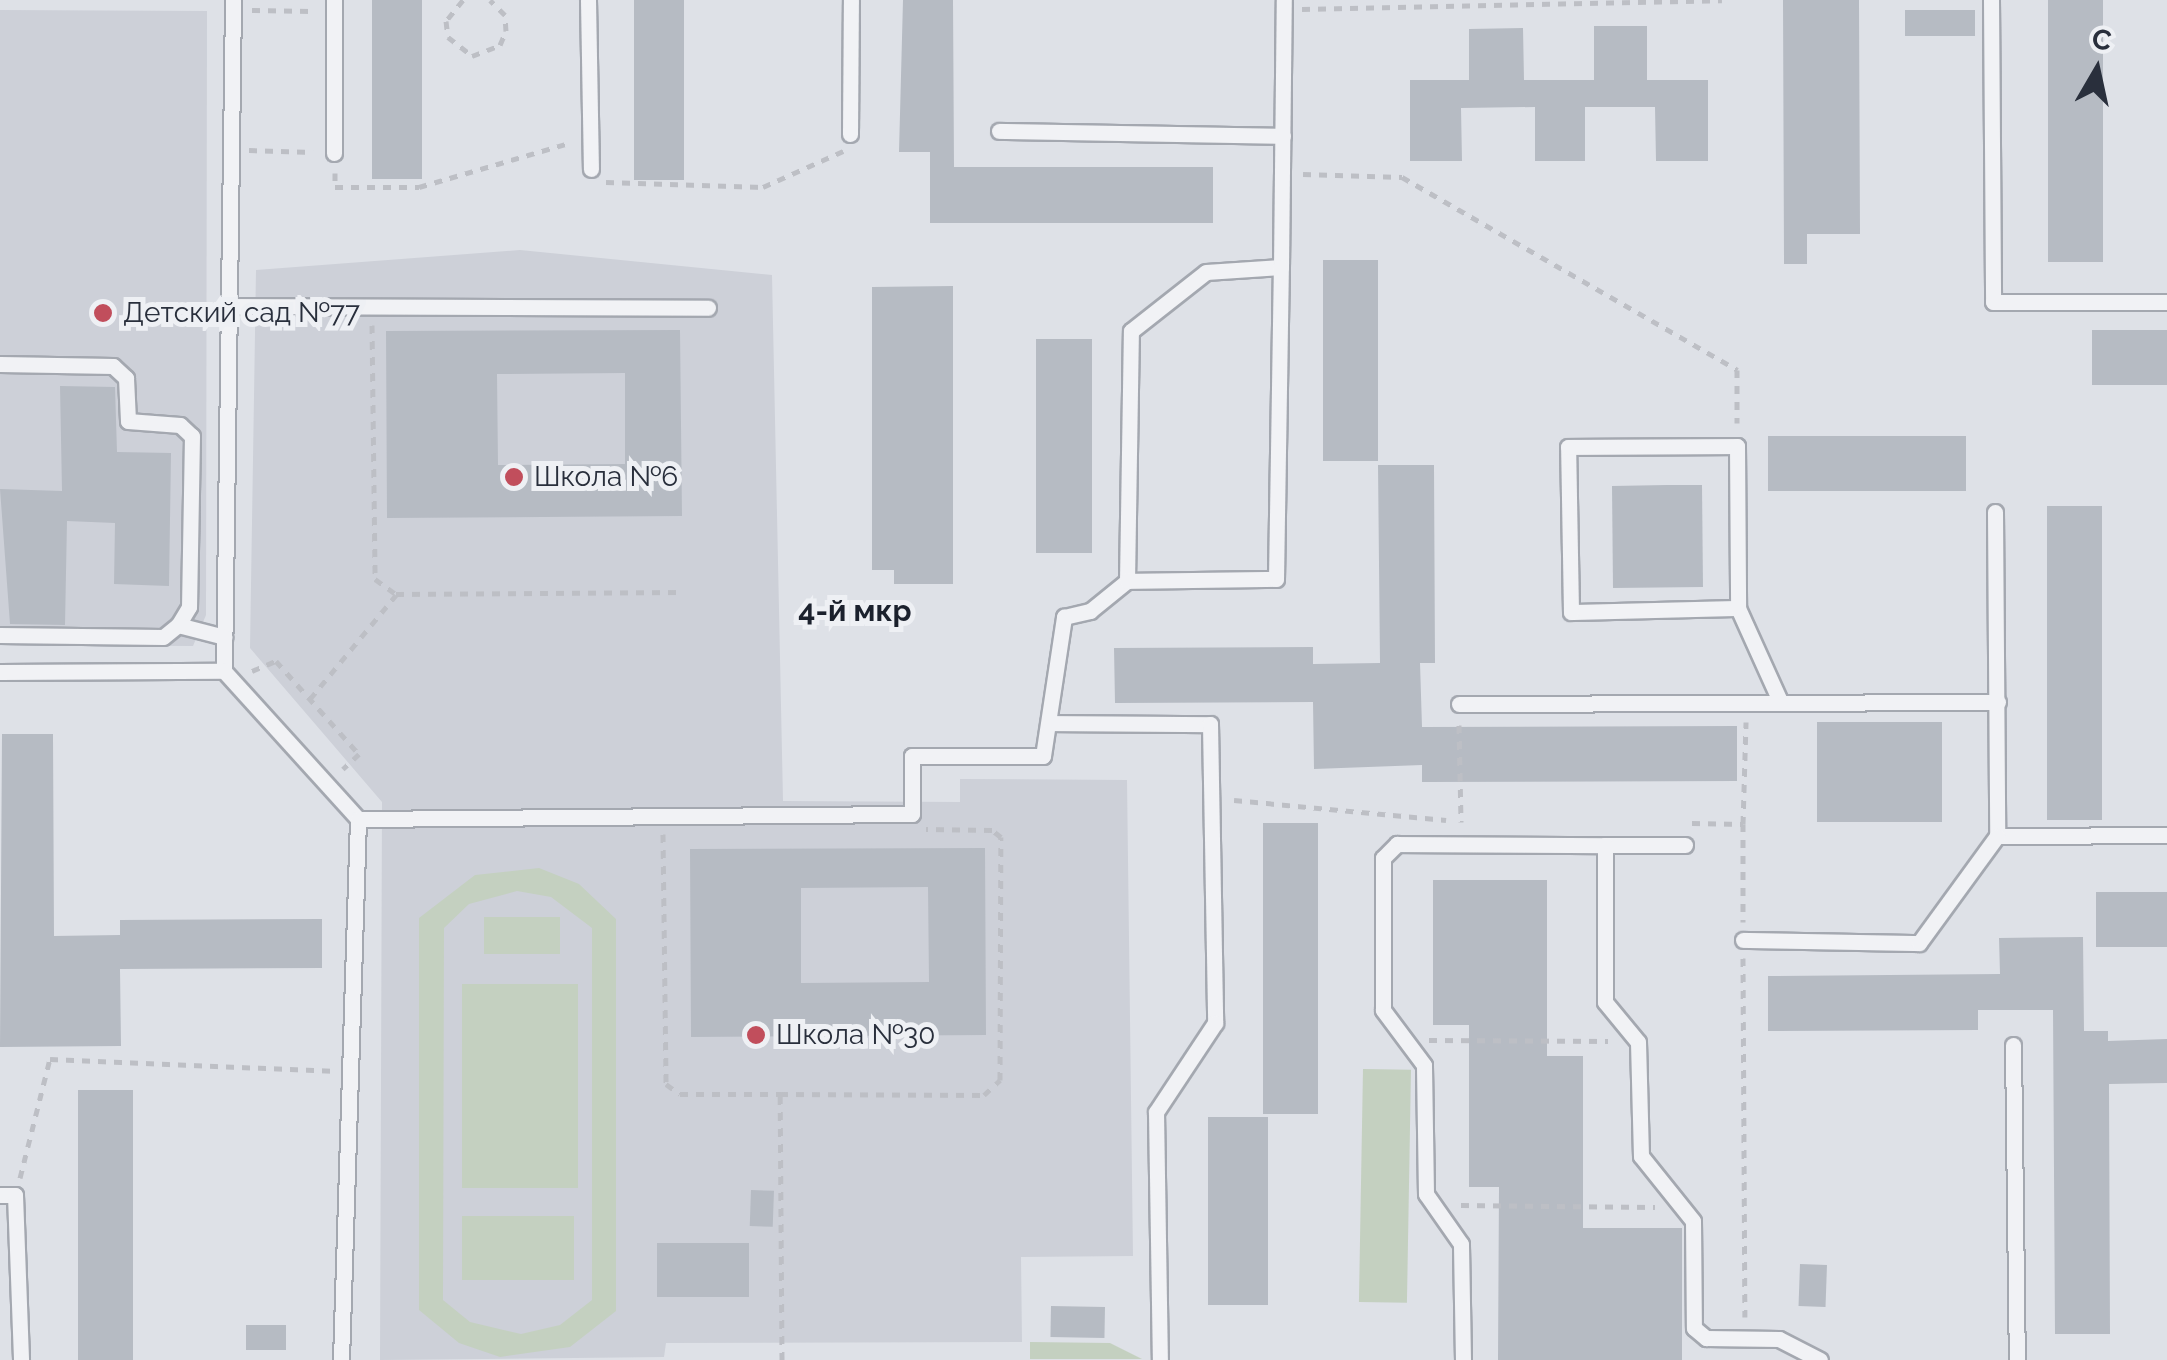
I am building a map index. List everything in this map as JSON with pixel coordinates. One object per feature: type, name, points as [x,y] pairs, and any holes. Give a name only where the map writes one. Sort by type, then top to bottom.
[{"type":"lane","points":[[233,0],[224,670],[364,816],[912,814],[912,756],[1044,756],[1064,617],[1090,611],[1127,581],[1276,579],[1284,4]]},
{"type":"lane","points":[[588,0],[591,169]]},
{"type":"lane","points":[[850,134],[851,0]]},
{"type":"lane","points":[[1992,0],[1994,302],[2167,302]]},
{"type":"lane","points":[[334,6],[334,152]]},
{"type":"lane","points":[[999,130],[1283,136]]},
{"type":"lane","points":[[1127,581],[1132,332],[1206,272],[1281,267]]},
{"type":"lane","points":[[229,306],[708,308]]},
{"type":"lane","points":[[0,364],[113,366],[126,378],[128,421],[188,428],[189,607],[178,625],[163,638],[0,635]]},
{"type":"lane","points":[[1738,608],[1571,612],[1568,447],[1737,446],[1738,608],[1779,699]]},
{"type":"lane","points":[[1743,940],[1919,943],[1998,836],[1995,512]]},
{"type":"lane","points":[[178,625],[224,637]]},
{"type":"lane","points":[[0,672],[224,670]]},
{"type":"lane","points":[[1459,704],[1779,699],[1998,702]]},
{"type":"lane","points":[[1050,723],[1210,724],[1206,800],[1215,1023],[1156,1112],[1160,1360]]},
{"type":"lane","points":[[341,1360],[346,1072],[364,816]]},
{"type":"lane","points":[[1998,836],[2167,835]]},
{"type":"lane","points":[[1463,1360],[1461,1244],[1428,1205],[1426,1076],[1383,1010],[1386,848],[1685,844]]},
{"type":"lane","points":[[1605,845],[1605,1002],[1638,1042],[1641,1156],[1683,1207],[1694,1231],[1697,1335],[1780,1339],[1820,1360]]},
{"type":"lane","points":[[2013,1046],[2017,1360]]},
{"type":"lane","points":[[8,1195],[21,1360]]},
{"type":"path","points":[[252,28],[253,0]]},
{"type":"path","points":[[462,0],[446,22],[448,37],[472,56],[500,45],[505,15],[495,1]]},
{"type":"path","points":[[1284,4],[1722,0]]},
{"type":"path","points":[[252,10],[334,6]]},
{"type":"path","points":[[249,170],[250,133]]},
{"type":"path","points":[[591,169],[592,181],[763,187],[850,148],[850,134]]},
{"type":"path","points":[[249,150],[334,152],[335,187],[419,187],[590,137]]},
{"type":"path","points":[[1283,173],[1402,177],[1737,370],[1737,446]]},
{"type":"path","points":[[371,307],[375,579],[396,594],[682,592]]},
{"type":"path","points":[[310,699],[396,594]]},
{"type":"path","points":[[255,671],[276,661],[359,754],[341,771]]},
{"type":"path","points":[[247,662],[266,686]]},
{"type":"path","points":[[1743,824],[1746,700]]},
{"type":"path","points":[[328,757],[341,771],[364,816]]},
{"type":"path","points":[[1206,800],[1313,802],[1459,822]]},
{"type":"path","points":[[663,814],[666,1084],[680,1094],[984,1095],[1000,1080],[1000,837],[992,830],[912,828],[912,814]]},
{"type":"path","points":[[1743,940],[1746,1338]]},
{"type":"path","points":[[1401,1040],[1638,1042]]},
{"type":"path","points":[[8,1195],[50,1059],[346,1072]]},
{"type":"path","points":[[780,1094],[782,1360]]},
{"type":"path","points":[[1428,1205],[1683,1207]]},
{"type":"shaded area","name":"Детский сад №77","points":[[0,10],[207,11],[206,615],[193,646],[0,645]]},
{"type":"shaded area","points":[[520,250],[772,275],[783,801],[960,802],[960,779],[1127,780],[1133,1256],[1021,1257],[1022,1342],[666,1343],[664,1357],[380,1360],[382,802],[250,648],[256,270]]},
{"type":"green space","points":[[539,868],[579,884],[616,919],[616,1311],[570,1347],[500,1357],[459,1343],[419,1310],[419,918],[475,875]],"holes":[[[517,891],[551,897],[592,928],[592,1300],[560,1325],[521,1334],[470,1322],[443,1300],[444,928],[469,904]]]},
{"type":"green space","points":[[484,917],[560,917],[560,954],[484,954]]},
{"type":"green space","points":[[462,984],[578,984],[578,1188],[462,1188]]},
{"type":"green space","points":[[1363,1069],[1411,1070],[1407,1303],[1359,1302]]},
{"type":"green space","points":[[462,1216],[574,1216],[574,1280],[462,1280]]},
{"type":"green space","points":[[1030,1342],[1110,1343],[1142,1359],[1030,1359]]},
{"type":"building","points":[[372,0],[422,0],[422,179],[372,179]]},
{"type":"building","points":[[634,0],[684,0],[684,180],[634,180]]},
{"type":"building","points":[[903,0],[953,0],[954,167],[1213,167],[1213,223],[930,223],[930,152],[899,152]]},
{"type":"building","points":[[1783,0],[1859,0],[1860,234],[1807,234],[1807,264],[1784,264]]},
{"type":"building","points":[[2048,0],[2103,0],[2103,262],[2048,262]]},
{"type":"building","points":[[1905,10],[1975,10],[1975,36],[1905,36]]},
{"type":"building","points":[[1594,26],[1647,26],[1647,80],[1708,80],[1708,161],[1656,161],[1655,107],[1585,107],[1585,161],[1535,161],[1535,107],[1461,108],[1462,161],[1410,161],[1410,80],[1469,80],[1469,29],[1523,28],[1524,80],[1594,80]]},
{"type":"building","points":[[1323,260],[1378,260],[1378,461],[1323,461]]},
{"type":"building","points":[[953,286],[953,584],[894,584],[894,570],[872,570],[872,287]]},
{"type":"building","points":[[680,330],[682,516],[387,518],[386,331]],"holes":[[[625,373],[625,464],[498,465],[497,374]]]},
{"type":"building","points":[[2092,330],[2167,330],[2167,385],[2092,385]]},
{"type":"building","points":[[1036,339],[1092,339],[1092,553],[1036,553]]},
{"type":"building","points":[[60,386],[115,387],[117,452],[171,453],[169,586],[114,584],[115,523],[67,521],[65,625],[10,624],[0,489],[62,491]]},
{"type":"building","points":[[1768,436],[1966,436],[1966,491],[1768,491]]},
{"type":"building","points":[[1378,465],[1434,465],[1435,663],[1420,663],[1422,727],[1737,726],[1737,781],[1422,782],[1422,765],[1314,769],[1313,702],[1115,703],[1114,648],[1313,647],[1313,664],[1380,663]]},
{"type":"building","points":[[1702,485],[1703,587],[1613,588],[1612,486]]},
{"type":"building","points":[[2047,506],[2102,506],[2102,820],[2047,820]]},
{"type":"building","points":[[1817,722],[1942,722],[1942,822],[1817,822]]},
{"type":"building","points":[[2,734],[53,734],[54,936],[120,935],[120,920],[322,919],[322,968],[120,969],[121,1046],[0,1047]]},
{"type":"building","points":[[1263,823],[1318,823],[1318,1114],[1263,1114]]},
{"type":"building","points":[[985,848],[986,1035],[691,1037],[690,849]],"holes":[[[928,887],[929,982],[801,983],[801,888]]]},
{"type":"building","points":[[1433,880],[1547,880],[1547,1056],[1583,1056],[1583,1228],[1682,1228],[1682,1360],[1498,1360],[1499,1187],[1469,1187],[1469,1025],[1433,1025]]},
{"type":"building","points":[[2096,892],[2167,892],[2167,947],[2096,947]]},
{"type":"building","points":[[2083,937],[2084,1031],[2108,1031],[2108,1041],[2167,1039],[2167,1083],[2109,1084],[2110,1334],[2055,1334],[2053,1010],[1978,1010],[1978,1030],[1768,1031],[1768,976],[2000,974],[1999,938]]},
{"type":"building","points":[[78,1090],[133,1090],[133,1360],[78,1360]]},
{"type":"building","points":[[1208,1117],[1268,1117],[1268,1305],[1208,1305]]},
{"type":"building","points":[[751,1190],[774,1191],[773,1227],[750,1226]]},
{"type":"building","points":[[657,1243],[749,1243],[749,1297],[657,1297]]},
{"type":"building","points":[[1800,1264],[1827,1265],[1826,1307],[1799,1306]]},
{"type":"building","points":[[1051,1306],[1105,1307],[1104,1338],[1050,1337]]},
{"type":"building","points":[[246,1325],[286,1325],[286,1350],[246,1350]]},
{"type":"place","name":"Детский сад №77","points":[[103,313]]},
{"type":"place","name":"Школа №6","points":[[514,477]]},
{"type":"place","name":"Школа №30","points":[[756,1035]]},
{"type":"district","name":"4-й мкр","points":[[855,611]]}]
